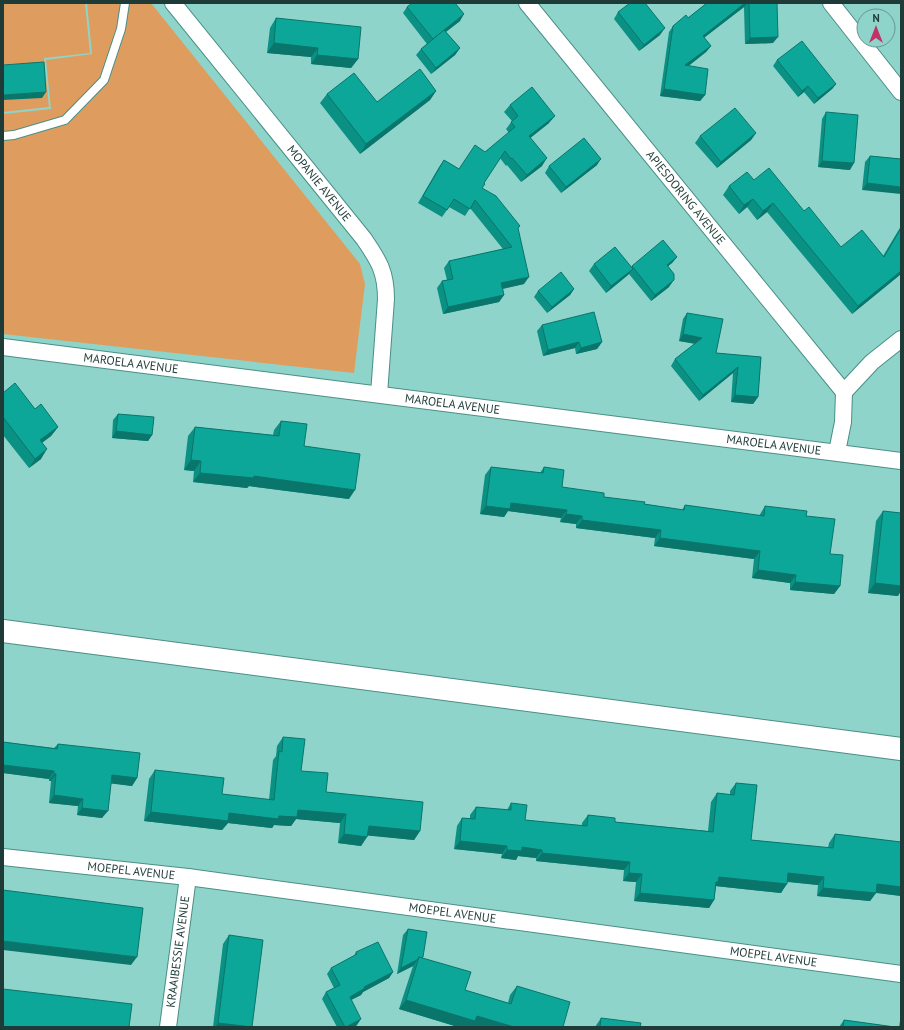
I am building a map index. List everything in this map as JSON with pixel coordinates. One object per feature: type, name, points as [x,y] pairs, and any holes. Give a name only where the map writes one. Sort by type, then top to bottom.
[{"type":"highway","points":[[3,631],[901,749]]},
{"type":"street","name":"MOPANIE AVENUE","points":[[173,3],[364,239],[383,270],[386,285],[386,299],[379,394]]},
{"type":"street","name":"APIESDORING AVENUE","points":[[527,3],[844,392]]},
{"type":"street","points":[[831,3],[901,92]]},
{"type":"street","points":[[837,452],[843,422],[844,392],[872,362],[901,339]]},
{"type":"street","name":"MAROELA AVENUE","points":[[3,347],[901,460]]},
{"type":"street","name":"MOEPEL AVENUE","points":[[3,857],[188,877],[901,974]]},
{"type":"street","name":"KRAAIBESSIE AVENUE","points":[[168,1027],[188,877]]},
{"type":"lane","points":[[3,136],[14,135],[65,120],[104,80],[121,29],[125,3]]},
{"type":"shaded area","points":[[3,3],[85,3],[90,53],[44,58],[49,107],[3,112]]},
{"type":"shaded area","points":[[87,3],[151,3],[360,264],[365,284],[354,373],[3,334],[3,114],[51,109],[46,60],[92,54]]},
{"type":"building","points":[[412,3],[455,3],[464,14],[433,39],[407,7]]},
{"type":"building","points":[[630,3],[645,3],[665,28],[644,45],[618,12]]},
{"type":"building","points":[[707,3],[745,3],[703,36],[711,46],[685,65],[708,69],[705,95],[664,89],[673,26],[686,15],[688,18]]},
{"type":"building","points":[[749,3],[777,3],[778,37],[750,38]]},
{"type":"building","points":[[276,18],[361,27],[358,59],[317,55],[318,48],[274,43]]},
{"type":"building","points":[[444,30],[460,48],[436,68],[421,49]]},
{"type":"building","points":[[802,41],[836,84],[818,98],[808,86],[802,91],[777,60]]},
{"type":"building","points":[[44,62],[46,92],[3,95],[3,65]]},
{"type":"building","points":[[420,69],[436,91],[366,144],[327,94],[354,73],[377,102]]},
{"type":"building","points":[[532,87],[555,116],[529,136],[547,158],[527,175],[505,151],[482,188],[496,196],[520,226],[518,228],[529,277],[501,283],[504,295],[448,307],[442,281],[453,279],[449,261],[512,247],[475,200],[470,209],[454,199],[447,210],[423,196],[444,160],[459,169],[475,145],[485,152],[515,127],[511,122],[518,116],[510,105]]},
{"type":"building","points":[[735,108],[756,133],[721,162],[700,136]]},
{"type":"building","points":[[826,112],[858,115],[854,163],[822,161]]},
{"type":"building","points":[[584,138],[601,159],[566,187],[549,166]]},
{"type":"building","points":[[870,156],[901,159],[901,187],[867,183]]},
{"type":"building","points":[[769,168],[804,211],[809,207],[841,247],[862,230],[884,257],[901,228],[901,271],[858,306],[773,203],[763,211],[753,199],[744,205],[729,186],[747,172],[754,180]]},
{"type":"building","points":[[663,240],[677,257],[667,265],[674,274],[674,280],[655,295],[632,266]]},
{"type":"building","points":[[615,247],[633,269],[611,286],[594,264]]},
{"type":"building","points":[[561,272],[574,289],[552,307],[538,291]]},
{"type":"building","points":[[594,312],[602,342],[581,348],[579,342],[548,350],[542,325]]},
{"type":"building","points":[[687,313],[723,319],[716,353],[761,357],[758,397],[735,395],[738,367],[703,395],[675,359],[702,338],[683,334]]},
{"type":"building","points":[[15,383],[35,409],[41,404],[58,427],[40,440],[47,449],[35,459],[3,417],[3,393]]},
{"type":"building","points":[[118,414],[154,417],[152,435],[116,431]]},
{"type":"building","points":[[281,421],[307,424],[304,446],[360,454],[355,490],[254,476],[254,478],[200,473],[201,461],[191,460],[195,427],[279,436]]},
{"type":"building","points":[[491,467],[543,473],[544,467],[564,470],[562,487],[604,493],[604,497],[645,502],[644,504],[684,510],[685,505],[764,516],[765,506],[807,511],[806,516],[835,519],[830,554],[843,555],[840,586],[795,582],[796,575],[758,570],[760,551],[660,538],[661,530],[582,520],[582,516],[566,514],[567,510],[511,503],[510,509],[486,506]]},
{"type":"building","points":[[883,511],[901,513],[901,586],[875,583]]},
{"type":"building","points":[[283,737],[305,739],[301,771],[328,773],[326,792],[423,802],[420,831],[369,826],[367,837],[344,834],[346,814],[298,810],[297,817],[279,816],[278,819],[229,813],[228,821],[151,812],[155,770],[224,778],[222,794],[274,800],[279,751],[282,752]]},
{"type":"building","points":[[3,742],[57,749],[58,744],[140,753],[137,778],[112,775],[108,811],[82,808],[83,799],[54,795],[56,774],[54,774],[54,771],[3,765]]},
{"type":"building","points":[[736,783],[757,785],[751,840],[833,848],[835,834],[901,842],[901,887],[877,884],[876,893],[823,888],[824,877],[788,873],[787,884],[719,877],[718,882],[716,882],[714,900],[640,893],[642,874],[629,873],[630,862],[542,853],[542,850],[522,847],[522,851],[507,850],[507,846],[460,841],[462,818],[475,819],[476,807],[511,810],[511,803],[527,805],[525,820],[587,826],[588,815],[615,818],[615,822],[713,832],[717,793],[734,795]]},
{"type":"building","points":[[3,890],[143,908],[137,957],[3,941]]},
{"type":"building","points":[[408,929],[427,932],[423,957],[419,957],[417,960],[401,968]]},
{"type":"building","points":[[229,935],[263,940],[252,1027],[218,1023]]},
{"type":"building","points":[[378,942],[393,972],[364,987],[365,988],[350,997],[361,1019],[345,1027],[326,992],[340,985],[331,968],[357,954],[356,952]]},
{"type":"building","points":[[419,957],[471,972],[465,990],[511,1004],[517,986],[570,1002],[563,1027],[514,1027],[477,1016],[475,1021],[406,1000]]},
{"type":"building","points":[[3,989],[132,1004],[129,1027],[3,1027]]},
{"type":"building","points":[[601,1018],[641,1023],[640,1027],[600,1027]]},
{"type":"building","points":[[844,1020],[895,1027],[843,1027]]}]
